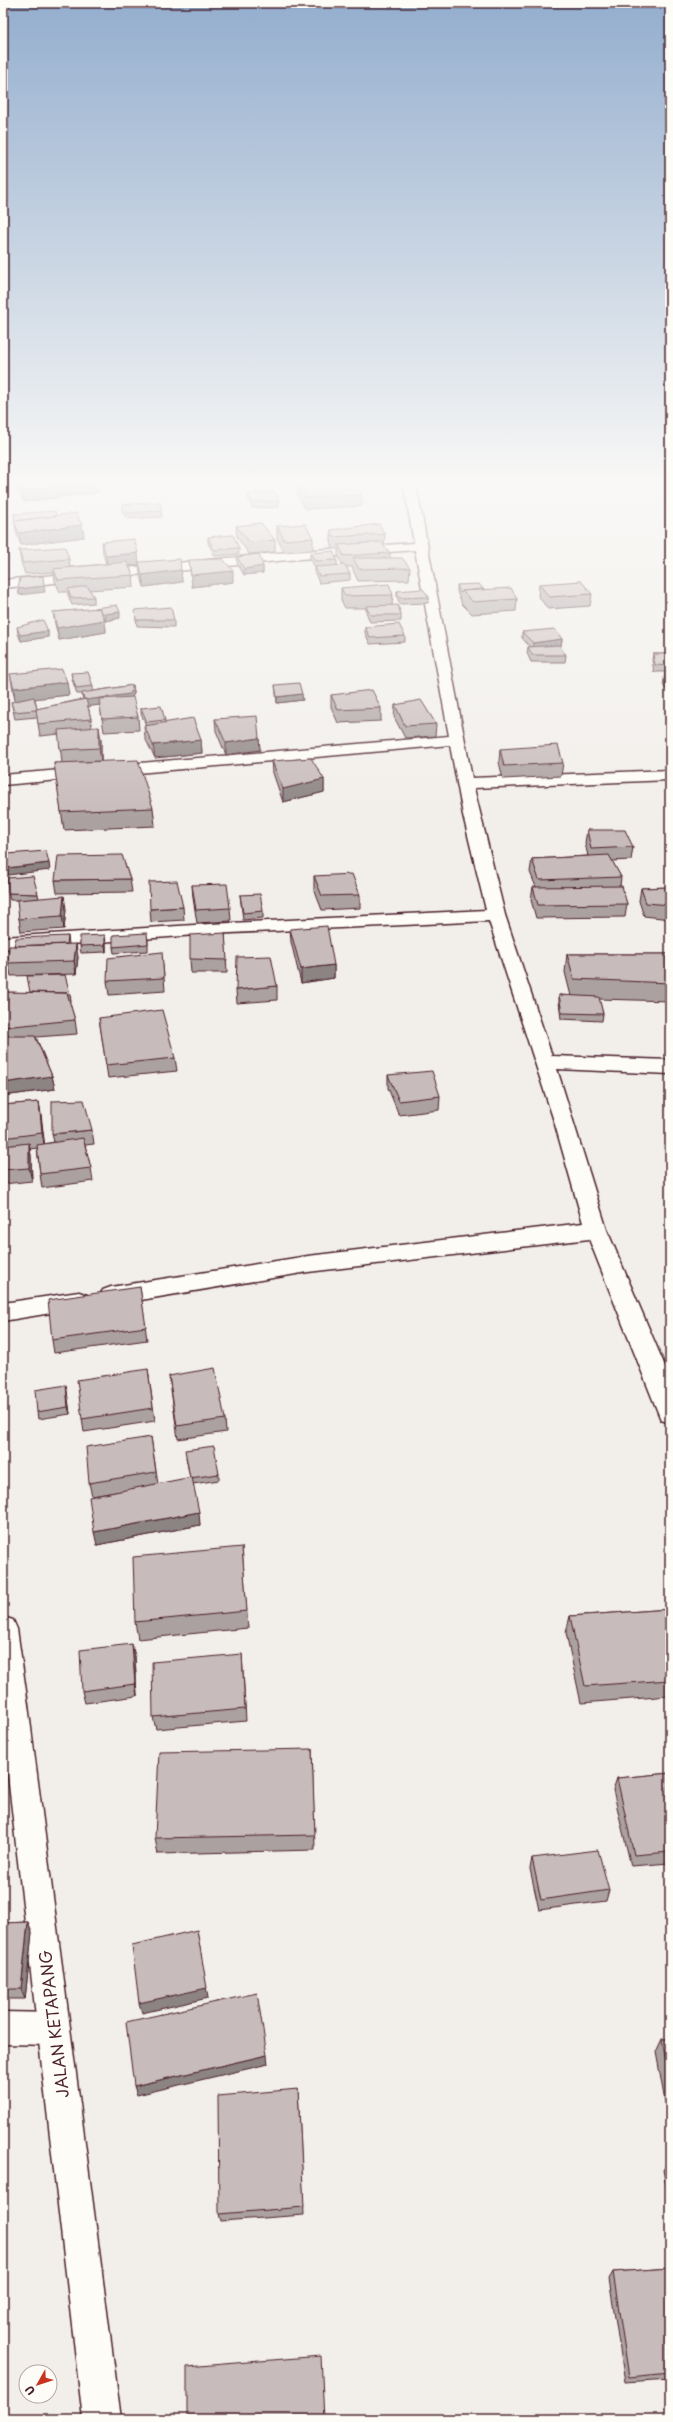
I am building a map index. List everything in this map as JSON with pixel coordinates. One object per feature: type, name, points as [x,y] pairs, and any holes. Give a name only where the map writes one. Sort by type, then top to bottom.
[{"type":"street","points":[[429,593],[456,740],[466,783],[470,815],[496,915],[596,1230],[664,1378],[670,1413]]},
{"type":"street","points":[[3,780],[456,740]]},
{"type":"street","points":[[466,783],[670,776]]},
{"type":"street","points":[[3,943],[210,929],[496,915]]},
{"type":"street","points":[[543,1062],[670,1067]]},
{"type":"street","points":[[3,1312],[308,1264],[596,1230]]},
{"type":"street","name":"JALAN KETAPANG","points":[[3,1629],[14,1705],[102,2419]]},
{"type":"street","points":[[3,2028],[54,2029]]},
{"type":"building","points":[[69,593],[91,593],[94,597],[71,598]]},
{"type":"building","points":[[344,593],[392,593],[393,595],[345,596]]},
{"type":"building","points":[[398,593],[426,593],[429,597],[400,598]]},
{"type":"building","points":[[464,593],[514,593],[517,599],[473,602]]},
{"type":"building","points":[[546,593],[592,594],[549,597]]},
{"type":"building","points":[[117,605],[120,612],[105,614],[101,612],[99,608],[94,608]]},
{"type":"building","points":[[398,605],[401,615],[370,615],[366,606]]},
{"type":"building","points":[[171,607],[174,620],[136,620],[135,610]]},
{"type":"building","points":[[99,608],[105,620],[57,628],[53,612]]},
{"type":"building","points":[[43,620],[48,631],[20,635],[17,627]]},
{"type":"building","points":[[399,624],[405,636],[370,638],[365,627]]},
{"type":"building","points":[[555,629],[562,639],[533,643],[522,632]]},
{"type":"building","points":[[559,645],[566,655],[532,655],[528,647]]},
{"type":"building","points":[[653,654],[670,654],[670,666],[655,665]]},
{"type":"building","points":[[62,669],[67,682],[14,688],[10,674]]},
{"type":"building","points":[[88,672],[93,686],[76,688],[71,673]]},
{"type":"building","points":[[665,673],[670,673],[670,679]]},
{"type":"building","points":[[299,683],[302,694],[277,697],[275,685]]},
{"type":"building","points":[[133,685],[130,694],[86,700],[84,699],[82,693]]},
{"type":"building","points":[[372,690],[381,708],[338,710],[331,695]]},
{"type":"building","points":[[34,697],[36,710],[14,712],[11,702]]},
{"type":"building","points":[[133,697],[138,717],[102,719],[99,699]]},
{"type":"building","points":[[86,699],[91,719],[38,724],[36,709]]},
{"type":"building","points":[[421,700],[436,724],[405,726],[395,705]]},
{"type":"building","points":[[161,706],[165,720],[147,722],[141,708]]},
{"type":"building","points":[[257,716],[259,738],[226,743],[215,719]]},
{"type":"building","points":[[193,718],[201,740],[153,745],[144,726]]},
{"type":"building","points":[[99,727],[99,748],[60,750],[58,730]]},
{"type":"building","points":[[558,745],[563,763],[504,766],[500,749]]},
{"type":"building","points":[[311,758],[324,779],[283,789],[272,761]]},
{"type":"building","points":[[138,760],[153,808],[61,812],[54,763]]},
{"type":"building","points":[[587,830],[625,830],[633,847],[591,849]]},
{"type":"building","points":[[46,851],[49,863],[7,868],[7,854]]},
{"type":"building","points":[[122,855],[130,879],[55,880],[58,856]]},
{"type":"building","points":[[609,855],[621,877],[539,880],[532,859]]},
{"type":"building","points":[[352,874],[360,895],[322,896],[314,876]]},
{"type":"building","points":[[33,876],[38,894],[8,893],[7,878]]},
{"type":"building","points":[[177,881],[183,907],[150,909],[149,882]]},
{"type":"building","points":[[227,884],[230,908],[196,910],[192,885]]},
{"type":"building","points":[[622,886],[627,904],[538,905],[533,887]]},
{"type":"building","points":[[670,887],[670,905],[646,903],[641,888]]},
{"type":"building","points":[[260,894],[263,911],[243,913],[240,895]]},
{"type":"building","points":[[64,896],[62,916],[19,919],[17,900]]},
{"type":"building","points":[[327,926],[334,965],[301,969],[290,929]]},
{"type":"building","points":[[147,933],[148,944],[113,947],[113,935]]},
{"type":"building","points":[[225,933],[227,960],[190,959],[190,935]]},
{"type":"building","points":[[105,935],[105,945],[80,946],[80,936]]},
{"type":"building","points":[[68,936],[67,944],[14,946],[16,938]]},
{"type":"building","points":[[4,941],[5,951],[3,951]]},
{"type":"building","points":[[76,944],[74,961],[8,963],[9,946]]},
{"type":"building","points":[[162,952],[164,978],[107,981],[108,958]]},
{"type":"building","points":[[567,954],[670,954],[670,983],[574,979]]},
{"type":"building","points":[[271,956],[277,986],[236,990],[237,957]]},
{"type":"building","points":[[65,975],[70,994],[30,992],[27,976]]},
{"type":"building","points":[[3,992],[67,993],[75,1020],[3,1027]]},
{"type":"building","points":[[559,995],[599,997],[603,1014],[562,1013]]},
{"type":"building","points":[[162,1010],[175,1058],[106,1065],[99,1018]]},
{"type":"building","points":[[3,1036],[35,1036],[52,1076],[3,1083]]},
{"type":"building","points":[[432,1071],[440,1096],[399,1101],[388,1075]]},
{"type":"building","points":[[84,1100],[92,1130],[52,1134],[52,1101]]},
{"type":"building","points":[[39,1102],[42,1133],[3,1138],[3,1105]]},
{"type":"building","points":[[83,1138],[91,1168],[40,1174],[37,1145]]},
{"type":"building","points":[[29,1143],[29,1168],[3,1170],[3,1146]]},
{"type":"building","points":[[140,1287],[146,1327],[52,1340],[48,1300]]},
{"type":"building","points":[[215,1368],[225,1419],[177,1426],[169,1376]]},
{"type":"building","points":[[148,1369],[153,1408],[82,1419],[77,1380]]},
{"type":"building","points":[[66,1385],[68,1407],[37,1412],[35,1390]]},
{"type":"building","points":[[151,1437],[156,1472],[89,1483],[86,1447]]},
{"type":"building","points":[[214,1446],[219,1474],[190,1478],[185,1450]]},
{"type":"building","points":[[192,1477],[199,1512],[94,1532],[89,1497]]},
{"type":"building","points":[[242,1547],[247,1611],[135,1622],[133,1557]]},
{"type":"building","points":[[670,1609],[670,1680],[585,1686],[570,1616]]},
{"type":"building","points":[[132,1644],[135,1684],[82,1691],[80,1650]]},
{"type":"building","points":[[242,1654],[245,1709],[153,1717],[152,1662]]},
{"type":"building","points":[[312,1749],[315,1835],[155,1838],[159,1752]]},
{"type":"building","points":[[670,1773],[670,1852],[634,1855],[617,1778]]},
{"type":"building","points":[[598,1850],[609,1890],[541,1900],[532,1858]]},
{"type":"building","points":[[28,1922],[21,1989],[3,1989],[3,1923]]},
{"type":"building","points":[[197,1930],[207,1988],[139,2003],[132,1945]]},
{"type":"building","points":[[257,1993],[267,2055],[134,2086],[126,2022]]},
{"type":"building","points":[[662,2039],[670,2039],[670,2083]]},
{"type":"building","points":[[298,2089],[304,2207],[219,2214],[218,2096]]},
{"type":"building","points":[[670,2161],[670,2174],[668,2162]]},
{"type":"building","points":[[670,2268],[670,2373],[629,2377],[613,2272]]},
{"type":"building","points":[[321,2356],[324,2419],[187,2419],[187,2367]]}]
